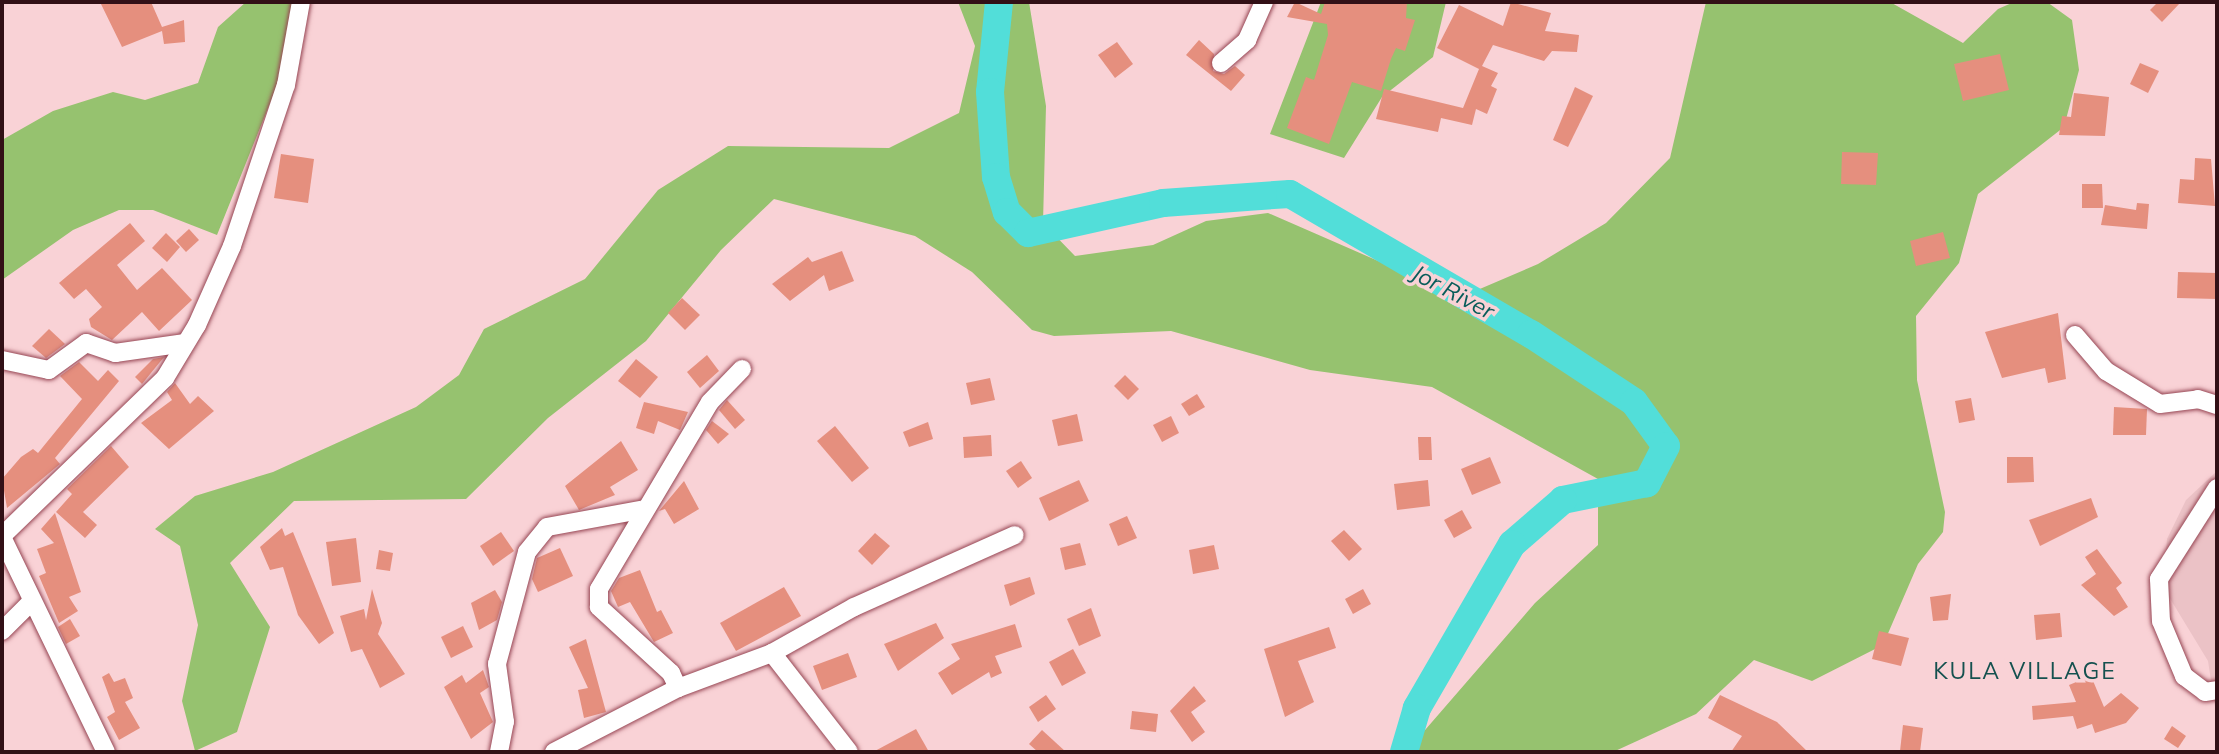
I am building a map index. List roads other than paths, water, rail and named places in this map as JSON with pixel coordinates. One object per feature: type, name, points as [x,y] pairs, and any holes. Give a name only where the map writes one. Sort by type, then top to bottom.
[{"type":"street","points":[[106,752],[2,537],[165,378],[232,246],[286,85],[301,2]]},
{"type":"street","points":[[1221,63],[1247,40],[1264,2]]},
{"type":"street","points":[[2075,335],[2106,371],[2160,404],[2198,399],[2217,405]]},
{"type":"street","points":[[2,360],[49,370],[86,343],[116,353],[185,342]]},
{"type":"street","points":[[678,688],[671,673],[599,607],[599,589],[641,510],[710,402],[742,369]]},
{"type":"street","points":[[2217,488],[2159,579],[2161,621],[2184,676],[2206,692],[2217,690]]},
{"type":"street","points":[[499,752],[505,722],[498,664],[527,552],[547,527],[641,510]]},
{"type":"street","points":[[554,752],[678,688],[772,653],[854,607],[1015,535]]},
{"type":"street","points":[[2,631],[32,601]]},
{"type":"street","points":[[772,653],[849,752]]},
{"type":"waterway","name":"Jor River","points":[[999,2],[990,92],[996,177],[1007,212],[1028,233],[1163,203],[1290,194],[1531,334],[1634,402],[1666,446],[1647,483],[1563,500],[1512,544],[1417,708],[1404,752]]},
{"type":"district","name":"KULA VILLAGE","points":[[2025,671]]}]
